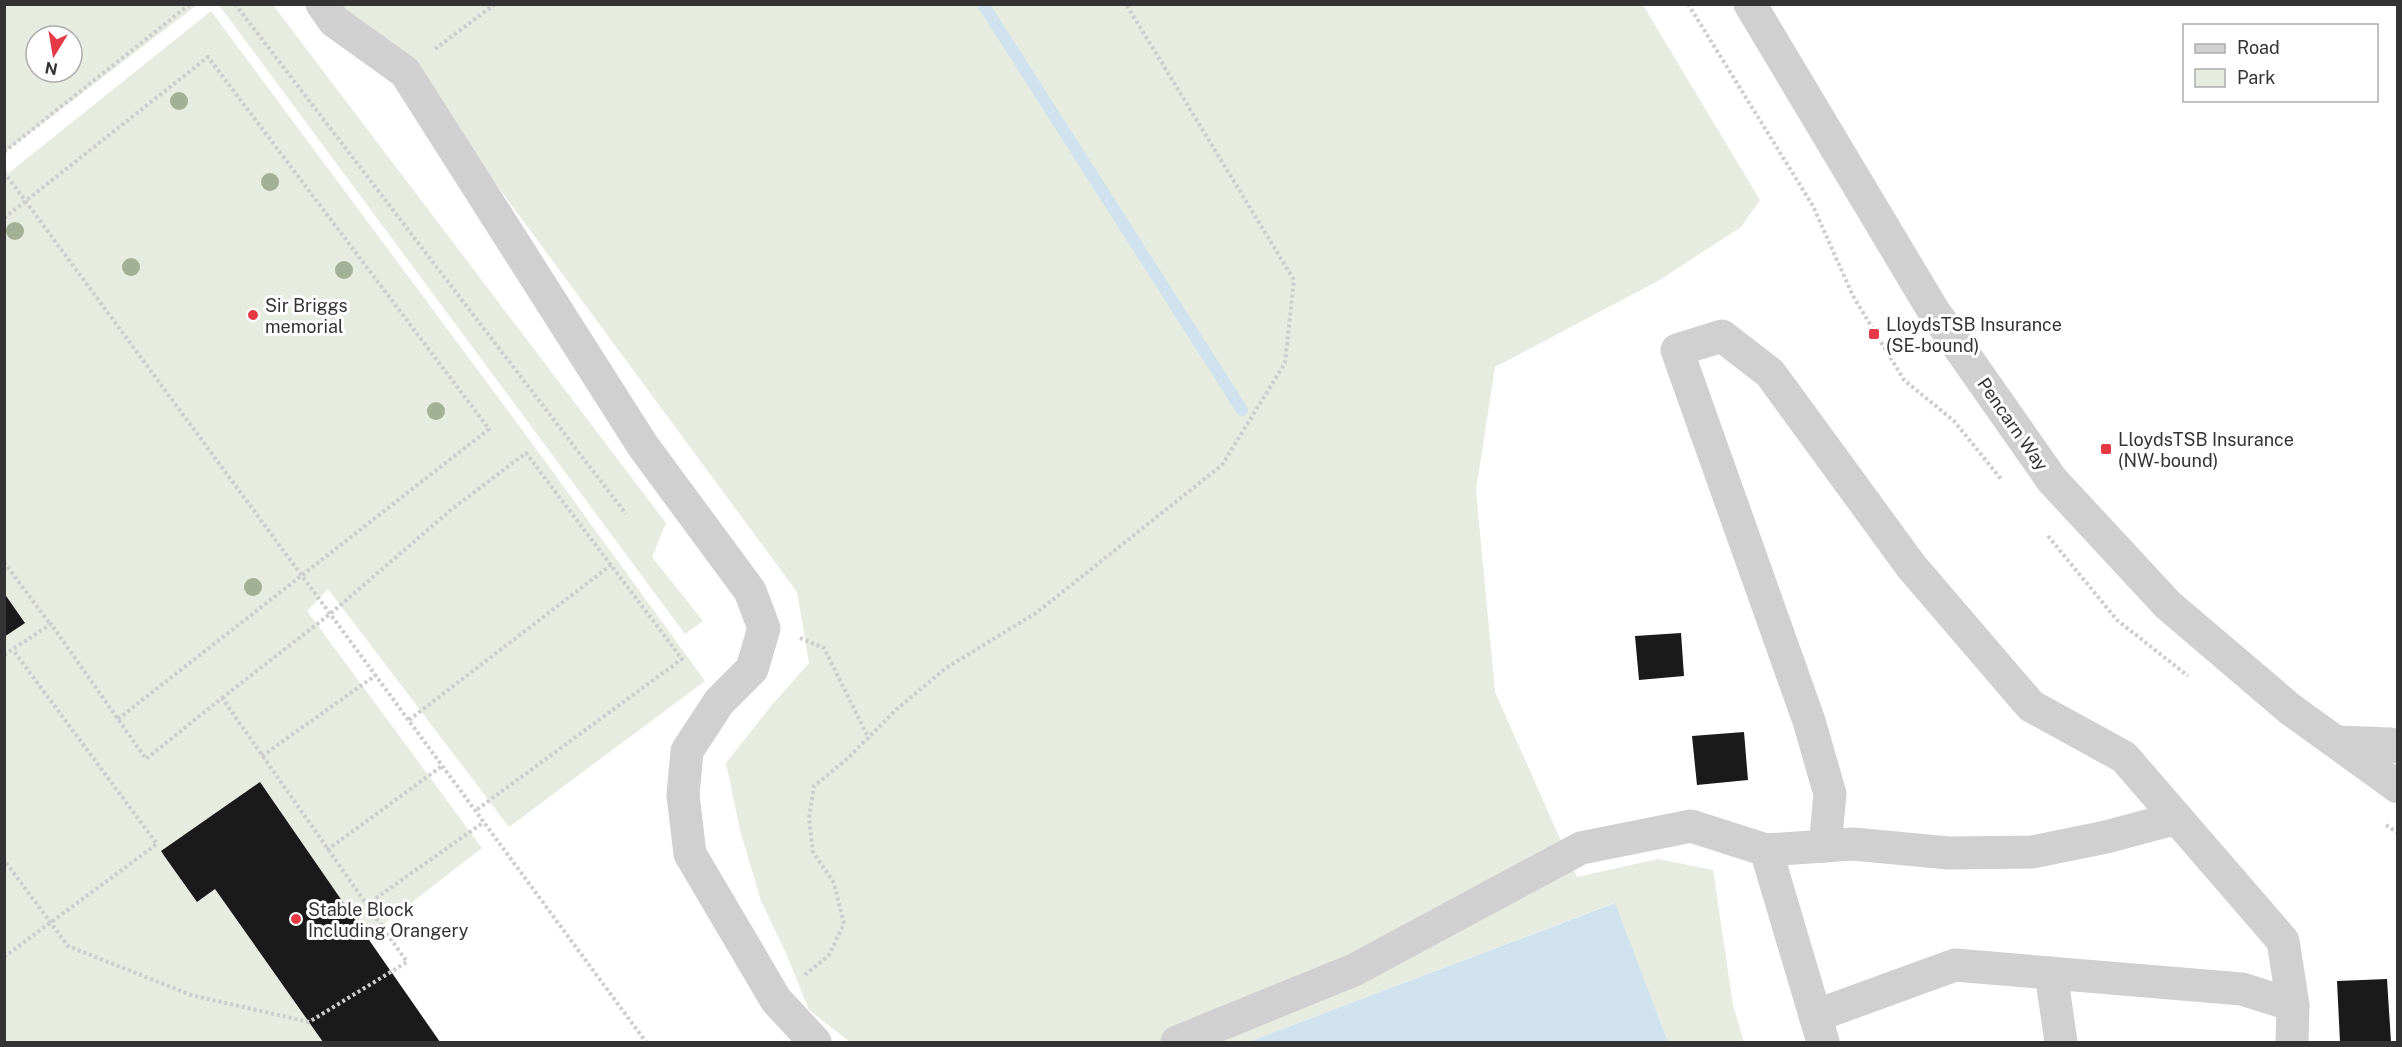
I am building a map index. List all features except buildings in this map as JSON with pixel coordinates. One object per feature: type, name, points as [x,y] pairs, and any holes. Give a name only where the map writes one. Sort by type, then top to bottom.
[{"type":"street","points":[[322,4],[334,21],[405,72],[643,446],[750,591],[764,628],[752,669],[719,702],[687,751],[683,795],[690,854],[776,1000],[814,1042]]},
{"type":"street","name":"Pencarn Way","points":[[1750,4],[1934,310],[2052,480],[2168,605],[2290,709],[2339,742],[2397,787]]},
{"type":"street","points":[[1825,846],[1830,794],[1809,721],[1677,350],[1722,336],[1770,373],[1911,567],[2031,706],[2124,757],[2283,941],[2294,1005],[2292,1042]]},
{"type":"street","points":[[2339,742],[2390,744],[2397,747]]},
{"type":"street","points":[[1177,1042],[1354,970],[1581,848],[1691,826],[1766,850],[1853,844],[1948,853],[2031,852],[2106,837],[2177,818]]},
{"type":"street","points":[[1766,850],[1819,1029],[1955,965],[2241,989],[2294,1005]]},
{"type":"street","points":[[2051,973],[2061,1042]]},
{"type":"path","points":[[4,152],[190,4]]},
{"type":"path","points":[[235,4],[626,514]]},
{"type":"path","points":[[405,72],[495,4]]},
{"type":"path","points":[[776,1000],[829,955],[844,924],[834,884],[813,852],[809,818],[814,786],[869,738],[897,709],[946,668],[1036,613],[1222,465],[1285,363],[1294,280],[1126,4]]},
{"type":"path","points":[[4,218],[208,57],[489,429],[118,718]]},
{"type":"path","points":[[4,172],[646,1042]]},
{"type":"path","points":[[4,562],[51,624],[146,759],[330,614],[452,509],[526,453],[682,659],[476,811]]},
{"type":"path","points":[[408,720],[611,565]]},
{"type":"path","points":[[4,656],[51,624]]},
{"type":"path","points":[[764,628],[789,634],[824,648],[869,738]]},
{"type":"path","points":[[4,957],[157,844],[13,650]]},
{"type":"path","points":[[262,756],[376,675]]},
{"type":"path","points":[[4,860],[68,946],[191,994],[309,1022],[407,962],[222,698]]},
{"type":"path","points":[[327,850],[442,766]]},
{"type":"path","points":[[366,905],[484,822]]},
{"type":"green space","points":[[5,4],[197,5],[5,152]]},
{"type":"green space","points":[[219,5],[273,5],[666,523],[652,557],[703,621],[685,634]]},
{"type":"green space","points":[[337,5],[1643,5],[1760,200],[1741,227],[1658,281],[1495,367],[1476,490],[1495,692],[1577,877],[1658,859],[1713,870],[1733,1005],[1744,1042],[1668,1042],[1614,903],[1248,1042],[850,1042],[809,1010],[785,951],[761,901],[740,830],[726,763],[809,663],[797,592],[459,134]]},
{"type":"green space","points":[[211,11],[526,435],[705,681],[509,827],[328,589],[307,611],[482,848],[367,937],[260,783],[161,851],[196,901],[215,889],[323,1042],[5,1042],[4,637],[25,622],[4,593],[5,176]]},
{"type":"water","points":[[1615,903],[1668,1042],[1248,1042]]},
{"type":"waterway","points":[[983,4],[1242,410]]},
{"type":"place","name":"Sir Briggs memorial","points":[[253,315]]},
{"type":"place","name":"LloydsTSB Insurance (SE-bound)","points":[[1874,334]]},
{"type":"place","name":"LloydsTSB Insurance (NW-bound)","points":[[2106,449]]},
{"type":"place","name":"Stable Block Including Orangery","points":[[296,919]]}]
